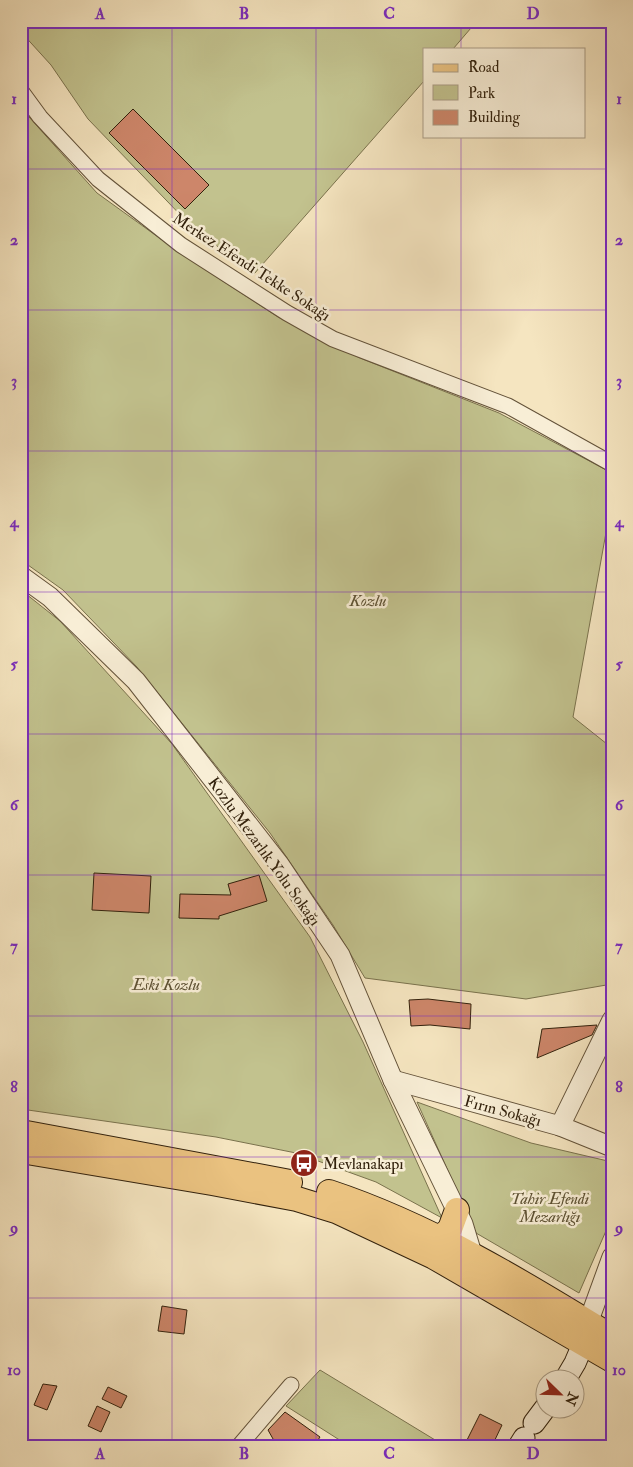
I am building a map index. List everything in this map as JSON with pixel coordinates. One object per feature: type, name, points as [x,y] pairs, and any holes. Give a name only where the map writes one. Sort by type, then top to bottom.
[{"type":"main road","points":[[21,1132],[223,1168],[304,1185],[383,1212],[439,1239],[473,1268]]},
{"type":"main road","points":[[21,1150],[297,1199],[336,1211],[413,1246],[473,1268],[586,1333],[612,1360]]},
{"type":"main road","points":[[439,1239],[450,1230],[457,1210]]},
{"type":"main road","points":[[586,1333],[612,1337]]},
{"type":"main road","points":[[572,1370],[586,1333]]},
{"type":"street","name":"Merkez Efendi Tekke Sokağı","points":[[21,91],[40,117],[98,179],[181,245],[287,313],[333,339],[508,406],[612,464]]},
{"type":"street","name":"Kozlu Mezarlık Yolu Sokağı","points":[[21,576],[50,597],[136,681],[279,864],[340,955],[393,1080],[466,1230],[473,1268]]},
{"type":"street","points":[[560,1126],[612,1020]]},
{"type":"street","name":"Fırın Sokağı","points":[[393,1080],[560,1126],[612,1146]]},
{"type":"street","points":[[586,1333],[612,1257]]},
{"type":"street","points":[[239,1446],[291,1385]]},
{"type":"green space","points":[[21,21],[477,21],[454,48],[423,48],[423,82],[254,274],[192,227],[88,119],[51,65],[21,32]]},
{"type":"green space","name":"Kozlu","points":[[21,108],[97,193],[183,255],[278,317],[360,358],[499,413],[612,473],[612,499],[573,717],[612,748],[612,984],[526,999],[365,978],[333,925],[270,833],[137,667],[63,590],[21,560]]},
{"type":"green space","name":"Eski Kozlu","points":[[21,590],[60,621],[172,744],[310,937],[363,1042],[442,1218],[376,1182],[296,1153],[216,1137],[21,1109]]},
{"type":"green space","name":"Tahir Efendi Mezarlığı","points":[[417,1102],[531,1143],[612,1162],[612,1217],[579,1293],[476,1233]]},
{"type":"green space","points":[[320,1370],[445,1446],[349,1446],[286,1406]]},
{"type":"building","points":[[133,109],[209,185],[185,209],[109,133]]},
{"type":"building","points":[[94,873],[151,876],[149,913],[92,910]]},
{"type":"building","points":[[259,875],[267,901],[219,916],[219,919],[179,918],[180,894],[231,895],[228,884]]},
{"type":"building","points":[[428,999],[471,1004],[470,1029],[430,1025],[411,1026],[409,1000]]},
{"type":"building","points":[[597,1025],[592,1035],[537,1058],[542,1029]]},
{"type":"building","points":[[162,1306],[187,1310],[184,1334],[158,1331]]},
{"type":"building","points":[[43,1384],[57,1386],[47,1410],[34,1405]]},
{"type":"building","points":[[108,1387],[127,1396],[121,1408],[102,1399]]},
{"type":"building","points":[[97,1406],[110,1412],[101,1432],[88,1426]]},
{"type":"building","points":[[285,1412],[320,1437],[314,1446],[277,1446],[268,1430]]},
{"type":"building","points":[[480,1414],[502,1425],[492,1446],[464,1446]]},
{"type":"place","name":"Mevlanakapı","points":[[304,1163]]}]
